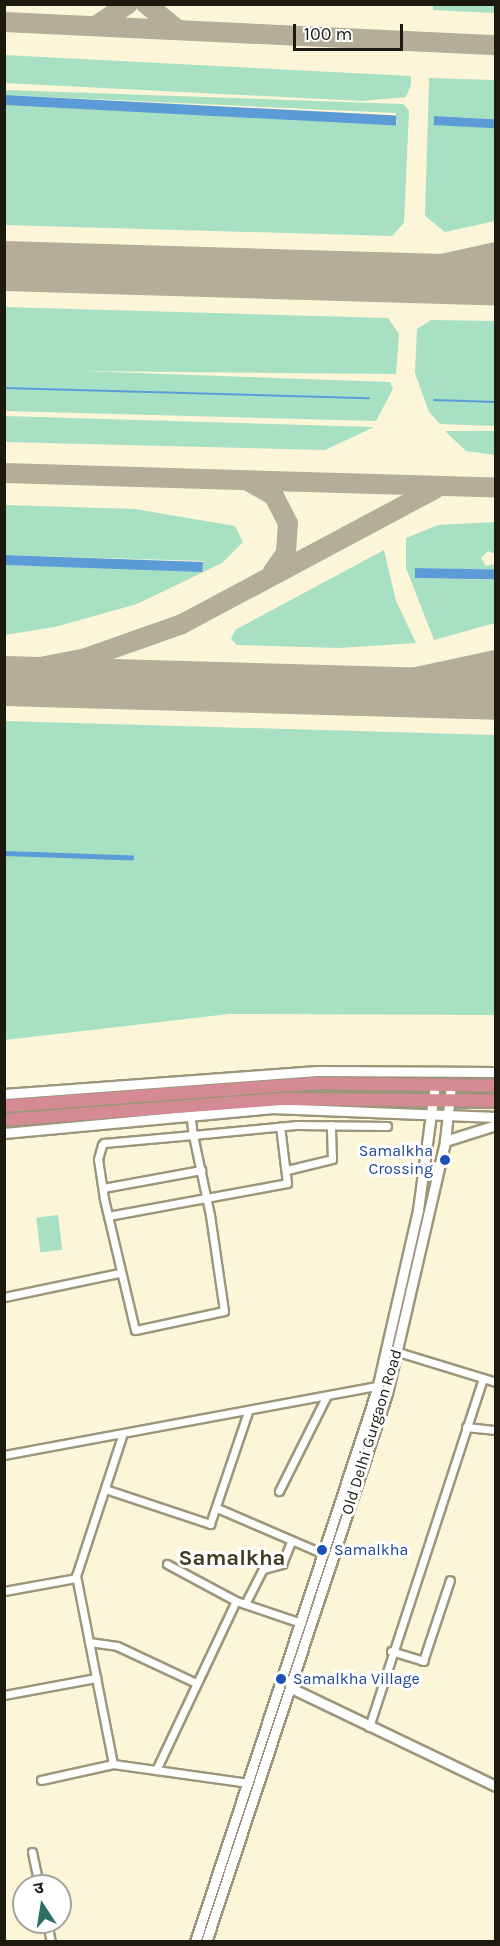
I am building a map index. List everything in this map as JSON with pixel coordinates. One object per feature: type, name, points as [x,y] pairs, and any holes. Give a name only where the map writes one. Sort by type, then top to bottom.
[{"type":"highway","points":[[4,1106],[315,1083],[495,1086]]},
{"type":"highway","points":[[4,1120],[189,1111],[282,1099],[495,1101]]},
{"type":"main road","points":[[4,1094],[317,1071],[495,1072]]},
{"type":"main road","name":"Old Delhi Gurgaon Road","points":[[195,1941],[249,1783],[377,1388],[433,1116],[435,1085]]},
{"type":"main road","name":"Old Delhi Gurgaon Road","points":[[206,1941],[387,1393],[445,1141],[451,1086]]},
{"type":"main road","points":[[4,1133],[189,1111],[271,1108],[433,1116],[447,1119],[495,1117]]},
{"type":"main road","points":[[445,1141],[495,1125]]},
{"type":"main road","points":[[377,1388],[387,1393]]},
{"type":"main road","points":[[291,1688],[495,1786]]},
{"type":"main road","points":[[206,1909],[216,1913]]},
{"type":"street","points":[[187,1092],[193,1135],[206,1198],[223,1313],[135,1330],[119,1273],[103,1188],[98,1155],[104,1143],[193,1135],[280,1126],[387,1126]]},
{"type":"street","points":[[287,1170],[332,1160],[331,1125]]},
{"type":"street","points":[[108,1216],[287,1183],[280,1126]]},
{"type":"street","points":[[103,1188],[201,1170]]},
{"type":"street","points":[[4,1297],[119,1273]]},
{"type":"street","points":[[398,1352],[495,1382]]},
{"type":"street","points":[[369,1727],[391,1651],[483,1378]]},
{"type":"street","points":[[4,1455],[122,1436],[377,1388]]},
{"type":"street","points":[[279,1491],[326,1396]]},
{"type":"street","points":[[105,1489],[209,1524],[217,1508],[248,1412]]},
{"type":"street","points":[[466,1427],[495,1430]]},
{"type":"street","points":[[113,1764],[76,1578],[122,1436]]},
{"type":"street","points":[[217,1508],[250,1517],[291,1542],[324,1554]]},
{"type":"street","points":[[245,1604],[263,1569],[282,1564],[291,1542]]},
{"type":"street","points":[[167,1564],[236,1601],[301,1623]]},
{"type":"street","points":[[4,1591],[76,1578]]},
{"type":"street","points":[[391,1651],[423,1661],[450,1581]]},
{"type":"street","points":[[156,1770],[236,1601]]},
{"type":"street","points":[[89,1641],[117,1646],[196,1683]]},
{"type":"street","points":[[4,1695],[96,1678]]},
{"type":"street","points":[[41,1780],[113,1764],[249,1783]]},
{"type":"street","points":[[32,1852],[37,1874]]},
{"type":"green space","points":[[433,5],[495,5],[495,13],[433,10]]},
{"type":"green space","points":[[4,55],[411,76],[411,85],[406,97],[362,101],[5,83]]},
{"type":"green space","points":[[429,78],[495,80],[495,119],[434,116],[433,124],[495,128],[495,221],[445,232],[425,216]]},
{"type":"green space","points":[[5,90],[403,104],[409,110],[404,223],[392,236],[5,225],[5,105],[397,123],[396,113],[5,95]]},
{"type":"green space","points":[[5,307],[388,318],[399,334],[396,374],[82,371],[390,382],[393,389],[376,421],[5,411]]},
{"type":"green space","points":[[431,320],[495,321],[495,426],[440,424],[429,412],[415,373],[417,329]]},
{"type":"green space","points":[[5,416],[374,427],[325,450],[5,442]]},
{"type":"green space","points":[[445,431],[495,431],[495,455],[466,451]]},
{"type":"green space","points":[[5,505],[135,509],[235,526],[243,542],[222,563],[137,604],[55,627],[5,635],[5,565],[203,570],[203,561],[5,555]]},
{"type":"green space","points":[[495,522],[495,554],[488,551],[481,558],[486,566],[495,564],[495,570],[415,568],[415,578],[495,580],[495,623],[434,640],[406,568],[406,538],[438,525]]},
{"type":"green space","points":[[384,550],[396,601],[416,643],[338,648],[237,645],[231,639],[235,630]]},
{"type":"green space","points":[[5,721],[495,735],[495,1015],[229,1014],[5,1040]]},
{"type":"green space","points":[[58,1215],[62,1250],[40,1252],[36,1218]]},
{"type":"water","points":[[5,95],[396,116],[396,126],[4,105]]},
{"type":"water","points":[[434,116],[495,119],[494,128],[434,125]]},
{"type":"water","points":[[5,555],[203,562],[203,572],[5,565]]},
{"type":"water","points":[[415,568],[495,569],[495,579],[415,578]]},
{"type":"water","points":[[5,851],[134,856],[134,860],[5,856]]},
{"type":"waterway","points":[[4,388],[369,398]]},
{"type":"waterway","points":[[434,400],[496,402]]},
{"type":"taxiway","points":[[97,25],[128,4]]},
{"type":"taxiway","points":[[146,4],[176,28]]},
{"type":"taxiway","points":[[4,22],[496,45]]},
{"type":"taxiway","points":[[337,276],[414,270],[496,252]]},
{"type":"taxiway","points":[[4,473],[496,488]]},
{"type":"taxiway","points":[[250,482],[274,496],[288,523],[286,553],[272,573]]},
{"type":"taxiway","points":[[4,674],[86,658],[182,624],[435,489]]},
{"type":"taxiway","points":[[278,689],[379,685],[496,660]]},
{"type":"runway","points":[[4,266],[496,281]]},
{"type":"runway","points":[[4,681],[496,695]]},
{"type":"tunnel","points":[[6,1097],[318,1078]]},
{"type":"tunnel","points":[[344,1078],[496,1079]]},
{"type":"tunnel","points":[[4,1125],[135,1116]]},
{"type":"place","name":"Samalkha Crossing","points":[[445,1160]]},
{"type":"place","name":"Samalkha","points":[[322,1550]]},
{"type":"place","name":"Samalkha Village","points":[[281,1679]]},
{"type":"district","name":"Samalkha","points":[[232,1559]]}]
